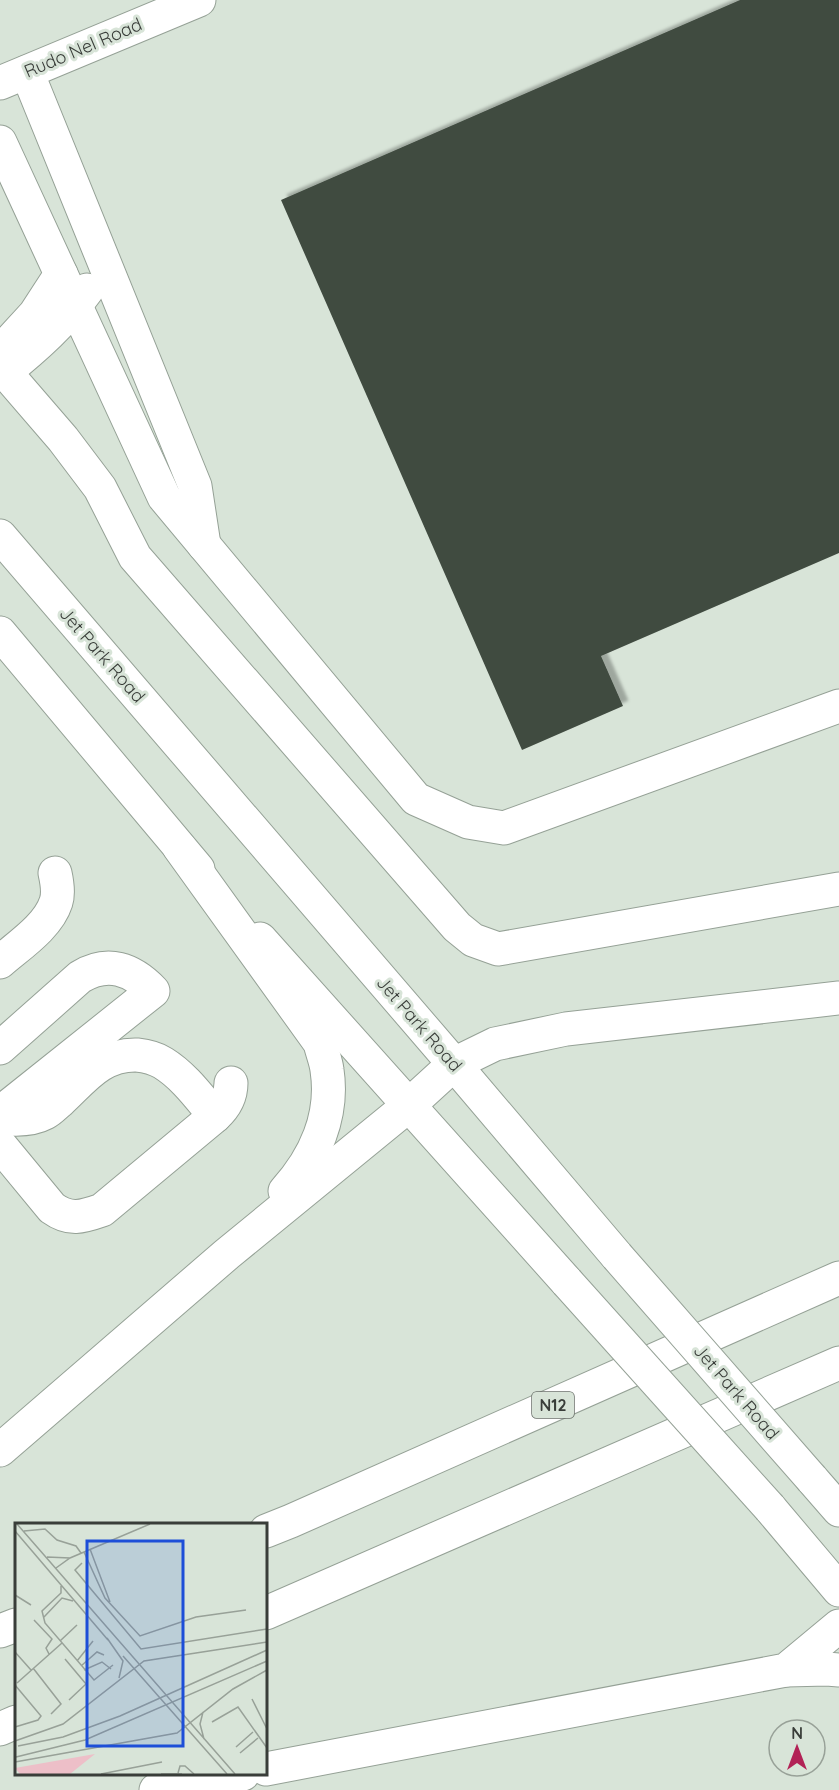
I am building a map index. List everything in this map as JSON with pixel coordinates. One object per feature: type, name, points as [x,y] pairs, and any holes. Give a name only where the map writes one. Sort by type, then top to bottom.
[{"type":"main road","name":"Rudo Nel Road","points":[[14,77],[199,0]]},
{"type":"main road","points":[[14,77],[105,264],[195,486],[204,547]]},
{"type":"main road","points":[[0,142],[164,498],[416,799],[468,822],[504,828],[839,706]]},
{"type":"main road","points":[[2,363],[45,340],[75,306],[105,264]]},
{"type":"main road","points":[[2,363],[61,274]]},
{"type":"main road","points":[[2,363],[100,488],[135,557],[457,927],[473,940],[498,949],[839,889]]},
{"type":"main road","name":"Jet Park Road","points":[[0,536],[617,1256],[839,1510]]},
{"type":"main road","points":[[0,633],[179,847],[408,1106],[770,1508],[839,1590]]},
{"type":"main road","points":[[179,847],[320,1043],[327,1070],[328,1104],[320,1138],[301,1173],[227,1254]]},
{"type":"main road","points":[[0,962],[48,916],[56,902],[58,887],[55,873]]},
{"type":"main road","points":[[0,1048],[80,977],[92,970],[100,968],[131,972],[153,992],[0,1113]]},
{"type":"main road","points":[[0,1450],[227,1254],[408,1106],[454,1064],[495,1044],[555,1031],[839,998]]},
{"type":"main road","points":[[0,1118],[14,1120],[47,1112],[104,1061],[118,1056],[133,1055],[148,1056],[162,1062],[181,1076],[215,1116]]},
{"type":"main road","points":[[0,1145],[52,1208],[61,1214],[80,1218],[102,1210],[215,1116],[227,1101],[231,1083]]},
{"type":"main road","name":"N12","points":[[267,1531],[839,1278]]},
{"type":"main road","points":[[267,1613],[839,1362]]},
{"type":"main road","points":[[0,1631],[15,1624]]},
{"type":"main road","points":[[786,1670],[839,1626]]},
{"type":"main road","points":[[267,1769],[786,1670],[839,1670]]},
{"type":"main road","points":[[0,1729],[15,1722]]},
{"type":"main road","points":[[156,1790],[233,1775]]},
{"type":"building","points":[[740,0],[839,0],[839,553],[601,656],[623,706],[522,750],[281,200]]}]
